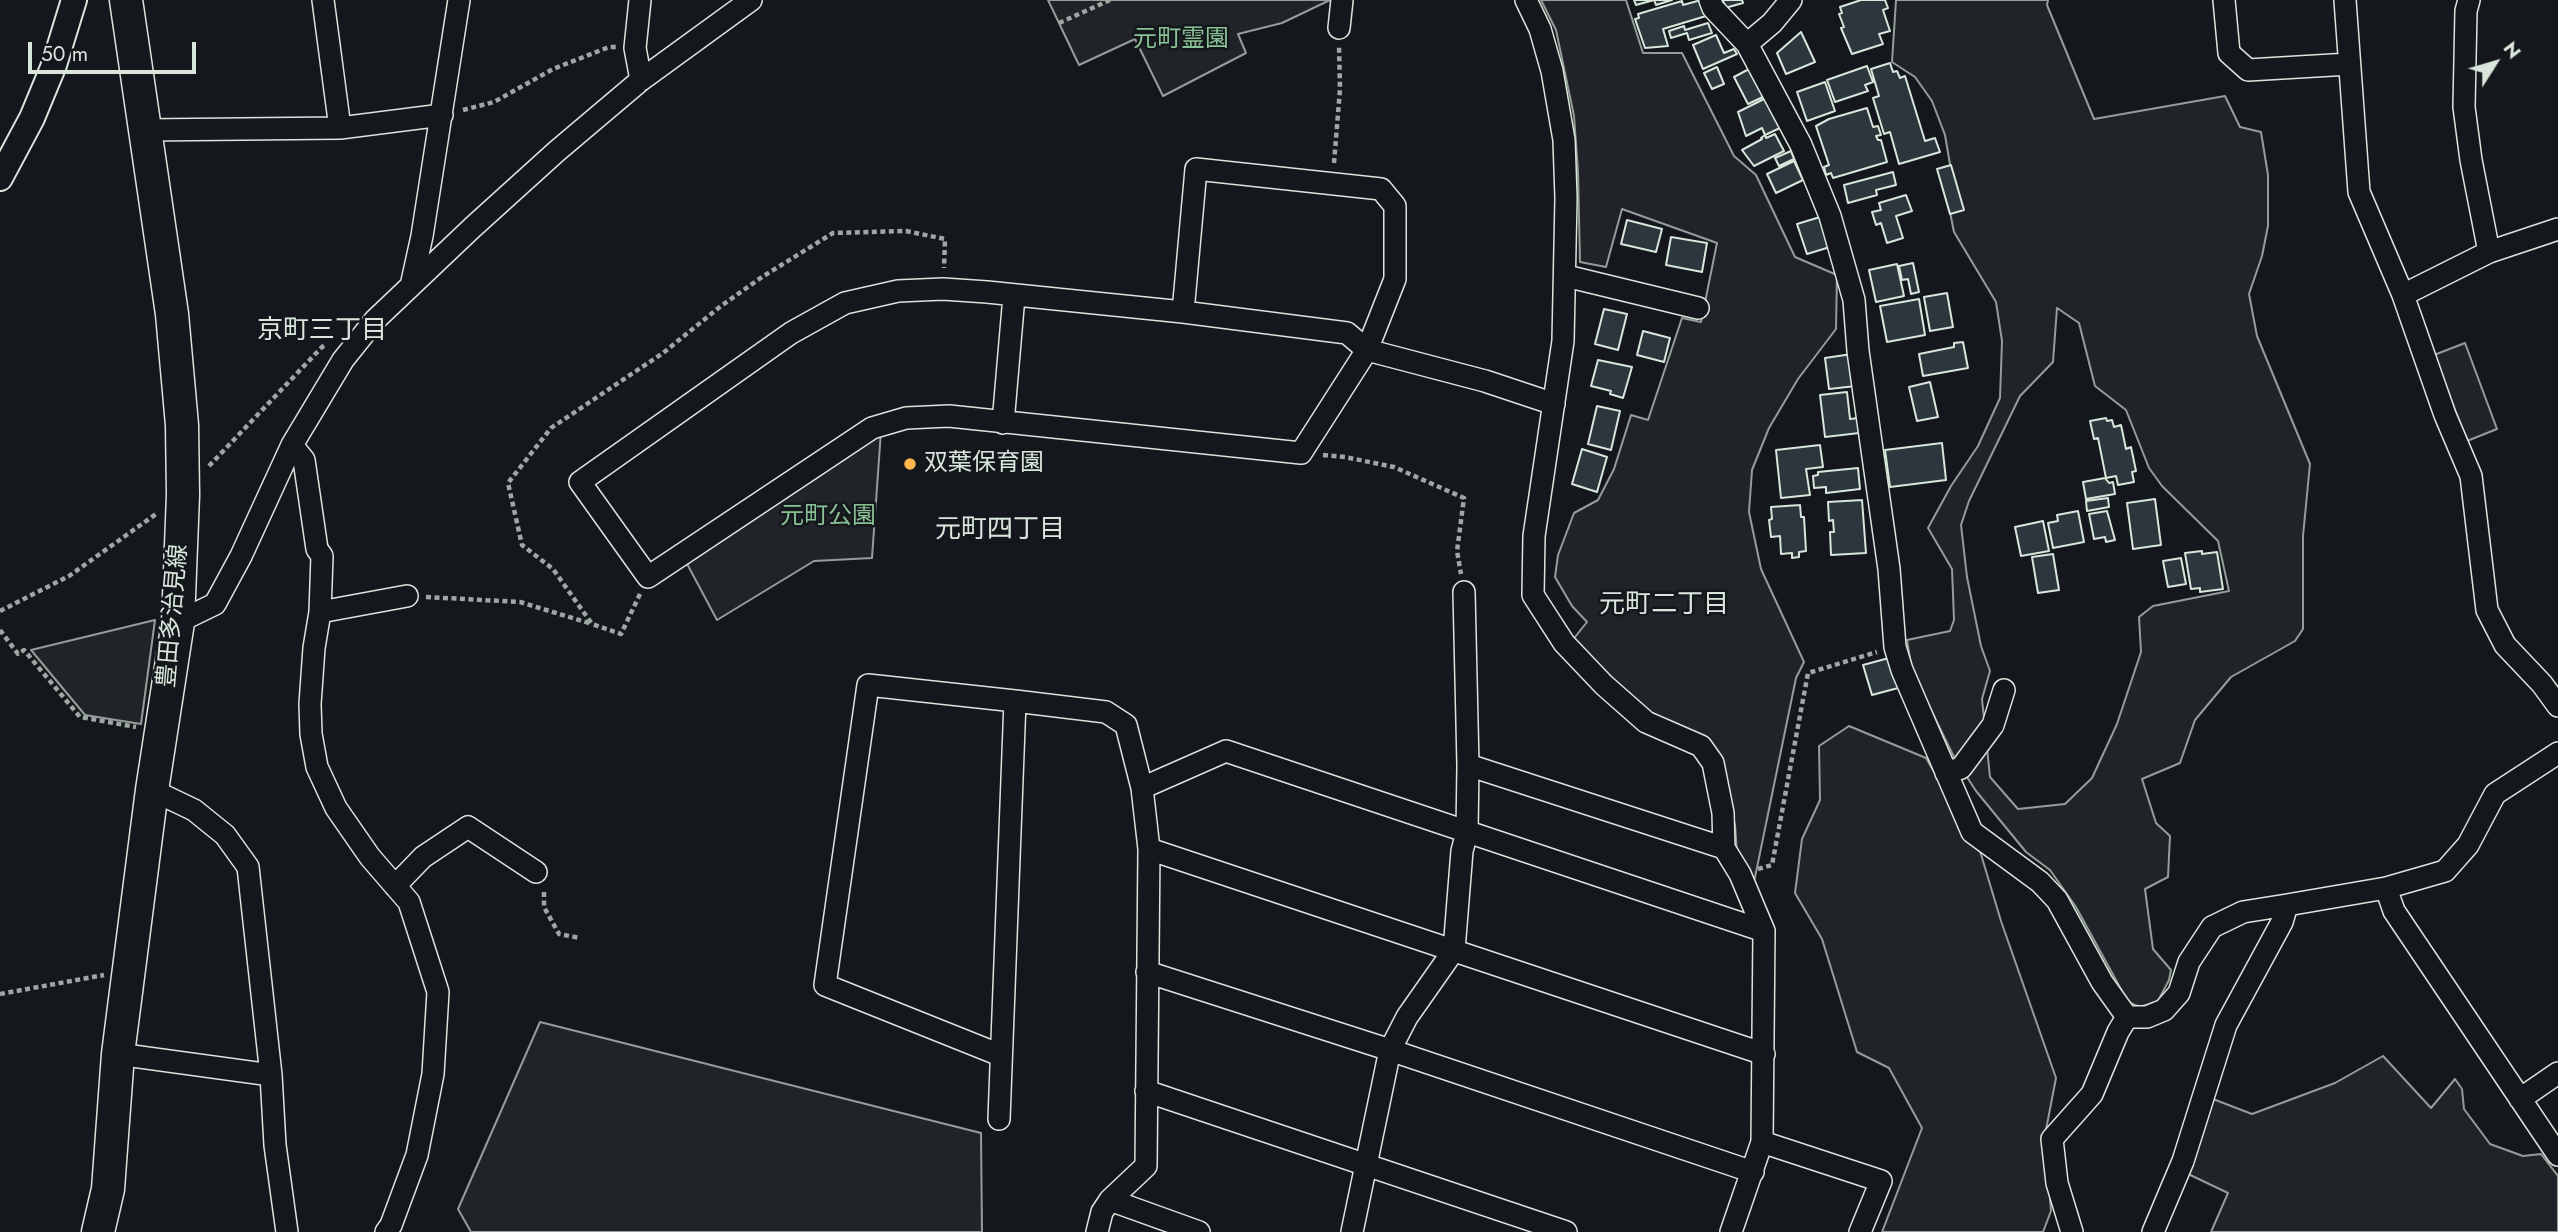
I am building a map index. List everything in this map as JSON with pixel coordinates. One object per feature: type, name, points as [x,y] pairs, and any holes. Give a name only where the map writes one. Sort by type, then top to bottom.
[{"type":"main road","name":"豊田多治見線","points":[[98,1232],[108,1189],[118,1054],[152,790],[178,622],[183,495],[182,425],[172,314],[126,0]]},
{"type":"street","points":[[0,178],[32,118],[74,0]]},
{"type":"street","points":[[323,0],[340,128]]},
{"type":"street","points":[[411,286],[442,116],[459,0]]},
{"type":"street","points":[[640,0],[635,48],[641,80]]},
{"type":"street","points":[[178,622],[215,604],[241,556],[292,445],[343,360],[375,320],[548,159],[641,80],[751,0]]},
{"type":"street","points":[[1339,27],[1342,0]]},
{"type":"street","points":[[1526,0],[1540,29],[1552,71],[1564,140],[1566,276],[1563,341],[1534,536],[1533,594],[1563,643],[1604,685],[1646,722],[1700,746],[1713,763],[1723,813],[1724,848],[1740,874],[1764,931],[1762,1142],[1731,1232]]},
{"type":"street","points":[[1710,0],[1713,8],[1747,44],[1801,145],[1830,216],[1854,300],[1858,351],[1889,569],[1895,647],[1902,670],[1972,832],[2040,882],[2057,900],[2102,982],[2127,1017]]},
{"type":"street","points":[[1747,44],[1772,23],[1791,0]]},
{"type":"street","points":[[2224,0],[2229,53],[2248,70],[2349,64]]},
{"type":"street","points":[[2345,0],[2359,191],[2403,295],[2445,415],[2471,476],[2487,610],[2505,645],[2542,684],[2558,706]]},
{"type":"street","points":[[2469,0],[2466,11],[2464,107],[2489,252]]},
{"type":"street","points":[[145,130],[340,128],[442,116]]},
{"type":"street","points":[[1183,312],[1196,169],[1381,189],[1395,206],[1395,279],[1367,350],[1301,453],[949,416],[906,418],[872,428],[648,577],[580,482],[791,333],[845,303],[898,291],[954,289],[1183,312],[1348,333],[1367,350],[1485,381],[1554,404]]},
{"type":"street","points":[[2403,295],[2489,252],[2558,229]]},
{"type":"street","points":[[1566,276],[1698,308]]},
{"type":"street","points":[[1003,423],[1014,296]]},
{"type":"street","points":[[292,445],[304,460],[317,549],[322,556],[320,612],[310,704],[311,734],[317,767],[336,808],[370,857],[409,902],[438,992],[433,1074],[417,1155],[386,1232]]},
{"type":"street","points":[[1352,1232],[1390,1050],[1406,1017],[1454,950],[1462,851],[1467,832],[1464,593]]},
{"type":"street","points":[[320,612],[407,596]]},
{"type":"street","points":[[1000,1055],[825,985],[867,685],[1106,712],[1126,725],[1142,788],[1149,849],[1146,1166],[1110,1200],[1102,1212],[1097,1232]]},
{"type":"street","points":[[1946,774],[1961,768],[1993,726],[2004,690]]},
{"type":"street","points":[[999,1119],[1015,701]]},
{"type":"street","points":[[1142,788],[1226,751],[1764,931]]},
{"type":"street","points":[[2127,1017],[2147,1017],[2164,1010],[2179,993],[2189,962],[2212,927],[2244,912],[2386,888],[2445,871],[2468,845],[2495,794],[2558,753]]},
{"type":"street","points":[[1468,765],[1724,848]]},
{"type":"street","points":[[152,790],[194,810],[225,835],[248,867],[271,1075],[275,1145],[287,1232]]},
{"type":"street","points":[[395,886],[423,857],[468,827],[536,872]]},
{"type":"street","points":[[1149,849],[1764,1054]]},
{"type":"street","points":[[2386,888],[2394,911],[2558,1154]]},
{"type":"street","points":[[2153,1232],[2183,1161],[2226,1025],[2282,922],[2287,905]]},
{"type":"street","points":[[1147,972],[1753,1172]]},
{"type":"street","points":[[2072,1232],[2057,1183],[2052,1139],[2092,1094],[2127,1017]]},
{"type":"street","points":[[118,1054],[271,1075]]},
{"type":"street","points":[[2520,1098],[2558,1073]]},
{"type":"street","points":[[1146,1091],[1566,1232]]},
{"type":"street","points":[[1762,1142],[1881,1181],[1860,1232]]},
{"type":"street","points":[[1110,1200],[1199,1232]]},
{"type":"path","points":[[1059,23],[1110,0]]},
{"type":"path","points":[[1332,183],[1340,89],[1339,27]]},
{"type":"path","points":[[442,116],[494,102],[553,69],[609,47],[635,48]]},
{"type":"path","points":[[1301,453],[1345,457],[1394,467],[1464,498],[1457,551],[1464,593]]},
{"type":"path","points":[[407,596],[520,602],[592,624]]},
{"type":"path","points":[[0,630],[18,654],[24,650],[80,717],[161,732]]},
{"type":"path","points":[[1740,874],[1772,864],[1808,673],[1895,647]]},
{"type":"path","points":[[536,872],[543,885],[544,907],[550,921],[559,934],[580,939]]},
{"type":"path","points":[[0,994],[129,970]]},
{"type":"green space","name":"元町霊園","points":[[1048,0],[1330,0],[1282,23],[1238,34],[1246,53],[1163,96],[1135,39],[1079,65]]},
{"type":"green space","points":[[1541,0],[1626,0],[1643,53],[1682,53],[1734,156],[1756,175],[1795,257],[1837,275],[1836,329],[1798,379],[1769,428],[1752,470],[1749,512],[1761,569],[1804,662],[1796,678],[1753,887],[1737,853],[1735,825],[1720,770],[1648,716],[1571,642],[1587,622],[1572,606],[1555,577],[1558,555],[1574,513],[1598,500],[1614,469],[1631,415],[1648,420],[1682,318],[1701,322],[1717,243],[1622,209],[1606,267],[1580,262],[1574,116],[1556,30]]},
{"type":"green space","points":[[1896,0],[2048,0],[2047,5],[2094,119],[2225,96],[2240,127],[2261,132],[2268,175],[2268,226],[2262,256],[2249,294],[2257,336],[2310,464],[2303,536],[2303,629],[2295,641],[2231,677],[2195,720],[2180,763],[2142,779],[2156,823],[2170,836],[2168,877],[2145,889],[2153,949],[2171,970],[2158,1001],[2140,1007],[2128,1002],[2076,907],[2050,870],[2026,852],[1976,791],[1954,757],[1912,671],[1907,640],[1950,631],[1954,620],[1952,569],[1928,528],[1951,486],[1978,446],[2000,398],[2002,341],[1996,302],[1954,232],[1949,207],[1954,188],[1945,135],[1932,101],[1915,77],[1892,62]],"holes":[[[2057,308],[2079,323],[2095,386],[2126,410],[2149,468],[2162,486],[2218,541],[2229,591],[2153,606],[2139,617],[2141,652],[2117,724],[2092,778],[2065,804],[2018,809],[1990,777],[1982,699],[1990,671],[1981,646],[1967,577],[1961,525],[1969,501],[2020,396],[2053,362]]]},
{"type":"green space","points":[[2465,343],[2497,429],[2467,441],[2434,355]]},
{"type":"green space","name":"元町公園","points":[[881,431],[872,558],[814,561],[717,620],[685,560]]},
{"type":"green space","points":[[155,620],[141,724],[85,715],[31,650]]},
{"type":"green space","points":[[1849,726],[1926,758],[1980,851],[2001,921],[2056,1078],[2045,1135],[2051,1211],[2043,1232],[1882,1232],[1922,1128],[1889,1068],[1857,1052],[1822,939],[1795,893],[1802,839],[1820,800],[1819,746]]},
{"type":"green space","points":[[540,1022],[981,1133],[982,1232],[471,1232],[458,1209]]},
{"type":"green space","points":[[2383,1056],[2431,1108],[2455,1079],[2462,1089],[2464,1109],[2490,1144],[2523,1156],[2541,1154],[2558,1176],[2558,1232],[2211,1232],[2228,1193],[2184,1172],[2213,1099],[2252,1114],[2335,1083]]},
{"type":"building","points":[[1634,0],[1654,0],[1636,5]]},
{"type":"building","points":[[1654,0],[1672,0],[1656,5]]},
{"type":"building","points":[[1701,0],[1706,16],[1663,29],[1668,46],[1645,48],[1635,19],[1639,18],[1638,14],[1682,1],[1683,5]]},
{"type":"building","points":[[1723,0],[1742,0],[1743,3],[1725,8]]},
{"type":"building","points":[[1861,0],[1885,0],[1888,8],[1883,10],[1890,31],[1879,34],[1883,44],[1852,54],[1841,28],[1844,27],[1839,14],[1842,13],[1840,7]]},
{"type":"building","points":[[1708,23],[1712,33],[1689,40],[1687,33],[1671,38],[1669,31],[1684,26],[1685,30]]},
{"type":"building","points":[[1801,32],[1815,62],[1786,74],[1777,53]]},
{"type":"building","points":[[1716,35],[1724,53],[1734,49],[1737,54],[1703,69],[1693,45]]},
{"type":"building","points":[[1890,63],[1893,72],[1897,71],[1900,78],[1905,76],[1925,141],[1935,138],[1940,152],[1899,164],[1890,132],[1884,134],[1873,98],[1879,96],[1871,69]]},
{"type":"building","points":[[1867,66],[1873,82],[1865,85],[1868,91],[1835,102],[1827,80]]},
{"type":"building","points":[[1717,67],[1724,84],[1712,89],[1704,73]]},
{"type":"building","points":[[1751,68],[1765,96],[1748,104],[1734,77]]},
{"type":"building","points":[[1825,82],[1835,111],[1807,121],[1797,92]]},
{"type":"building","points":[[1766,98],[1780,128],[1765,135],[1762,128],[1746,136],[1738,112]]},
{"type":"building","points":[[1867,108],[1873,127],[1878,126],[1881,135],[1876,136],[1881,140],[1887,162],[1833,178],[1831,173],[1826,175],[1824,167],[1829,165],[1816,126],[1829,119]]},
{"type":"building","points":[[1775,134],[1784,151],[1754,166],[1742,150],[1765,135],[1766,138]]},
{"type":"building","points":[[1791,151],[1794,159],[1779,166],[1775,158]]},
{"type":"building","points":[[1794,161],[1803,180],[1776,193],[1767,174]]},
{"type":"building","points":[[1951,165],[1964,210],[1950,214],[1937,169]]},
{"type":"building","points":[[1893,172],[1896,185],[1876,190],[1877,195],[1848,203],[1844,185]]},
{"type":"building","points":[[1906,195],[1912,211],[1896,216],[1903,238],[1887,243],[1881,223],[1876,225],[1872,212],[1881,210],[1879,203]]},
{"type":"building","points":[[1820,217],[1830,247],[1807,254],[1797,224]]},
{"type":"building","points":[[1627,220],[1662,229],[1656,252],[1621,244]]},
{"type":"building","points":[[1671,237],[1707,243],[1702,272],[1666,265]]},
{"type":"building","points":[[1913,263],[1919,292],[1911,294],[1908,279],[1902,280],[1899,266]]},
{"type":"building","points":[[1897,264],[1904,296],[1876,302],[1869,270]]},
{"type":"building","points":[[1947,293],[1953,327],[1930,331],[1924,297]]},
{"type":"building","points":[[1919,299],[1925,335],[1887,342],[1880,306]]},
{"type":"building","points":[[1604,309],[1627,314],[1618,350],[1595,344]]},
{"type":"building","points":[[1643,331],[1670,338],[1664,362],[1637,355]]},
{"type":"building","points":[[1963,342],[1968,368],[1923,376],[1919,354],[1954,347],[1954,343]]},
{"type":"building","points":[[1852,354],[1856,386],[1829,389],[1825,358]]},
{"type":"building","points":[[1598,360],[1632,367],[1623,398],[1610,394],[1611,391],[1591,386]]},
{"type":"building","points":[[1930,382],[1938,417],[1917,421],[1909,387]]},
{"type":"building","points":[[1847,392],[1850,419],[1858,418],[1859,433],[1825,437],[1820,395]]},
{"type":"building","points":[[1597,406],[1620,411],[1611,450],[1588,444]]},
{"type":"building","points":[[2106,418],[2107,421],[2112,420],[2114,427],[2121,425],[2126,449],[2131,447],[2136,471],[2132,472],[2134,482],[2118,485],[2116,476],[2106,478],[2098,438],[2094,439],[2090,421]]},
{"type":"building","points":[[1942,443],[1946,480],[1890,487],[1885,450]]},
{"type":"building","points":[[1820,445],[1823,467],[1806,469],[1810,495],[1781,498],[1776,450]]},
{"type":"building","points":[[1582,449],[1607,457],[1597,492],[1572,484]]},
{"type":"building","points":[[1858,468],[1860,489],[1826,493],[1826,487],[1814,488],[1813,476],[1818,475],[1818,472]]},
{"type":"building","points":[[2105,478],[2109,483],[2113,482],[2115,494],[2086,499],[2083,482]]},
{"type":"building","points":[[2108,498],[2109,507],[2087,511],[2086,501]]},
{"type":"building","points":[[2155,499],[2161,545],[2133,549],[2127,503]]},
{"type":"building","points":[[1862,500],[1866,553],[1831,555],[1830,532],[1834,532],[1833,520],[1829,521],[1828,502]]},
{"type":"building","points":[[1800,505],[1801,517],[1804,517],[1806,551],[1799,552],[1799,557],[1792,558],[1792,553],[1781,554],[1780,536],[1771,537],[1769,520],[1772,519],[1771,507]]},
{"type":"building","points":[[2078,511],[2084,542],[2053,548],[2048,523],[2058,521],[2057,515]]},
{"type":"building","points":[[2107,511],[2115,540],[2106,542],[2105,537],[2094,539],[2089,514]]},
{"type":"building","points":[[2043,521],[2049,551],[2021,556],[2015,527]]},
{"type":"building","points":[[2202,551],[2202,554],[2217,552],[2223,589],[2200,592],[2200,588],[2191,589],[2185,553]]},
{"type":"building","points":[[2053,554],[2059,590],[2038,593],[2032,557]]},
{"type":"building","points":[[2181,558],[2186,584],[2168,587],[2163,561]]},
{"type":"building","points":[[1889,658],[1898,688],[1872,695],[1863,665]]},
{"type":"place","name":"双葉保育園","points":[[910,464]]},
{"type":"district","name":"京町三丁目","points":[[322,332]]},
{"type":"district","name":"元町四丁目","points":[[1000,531]]},
{"type":"district","name":"元町二丁目","points":[[1664,606]]}]
